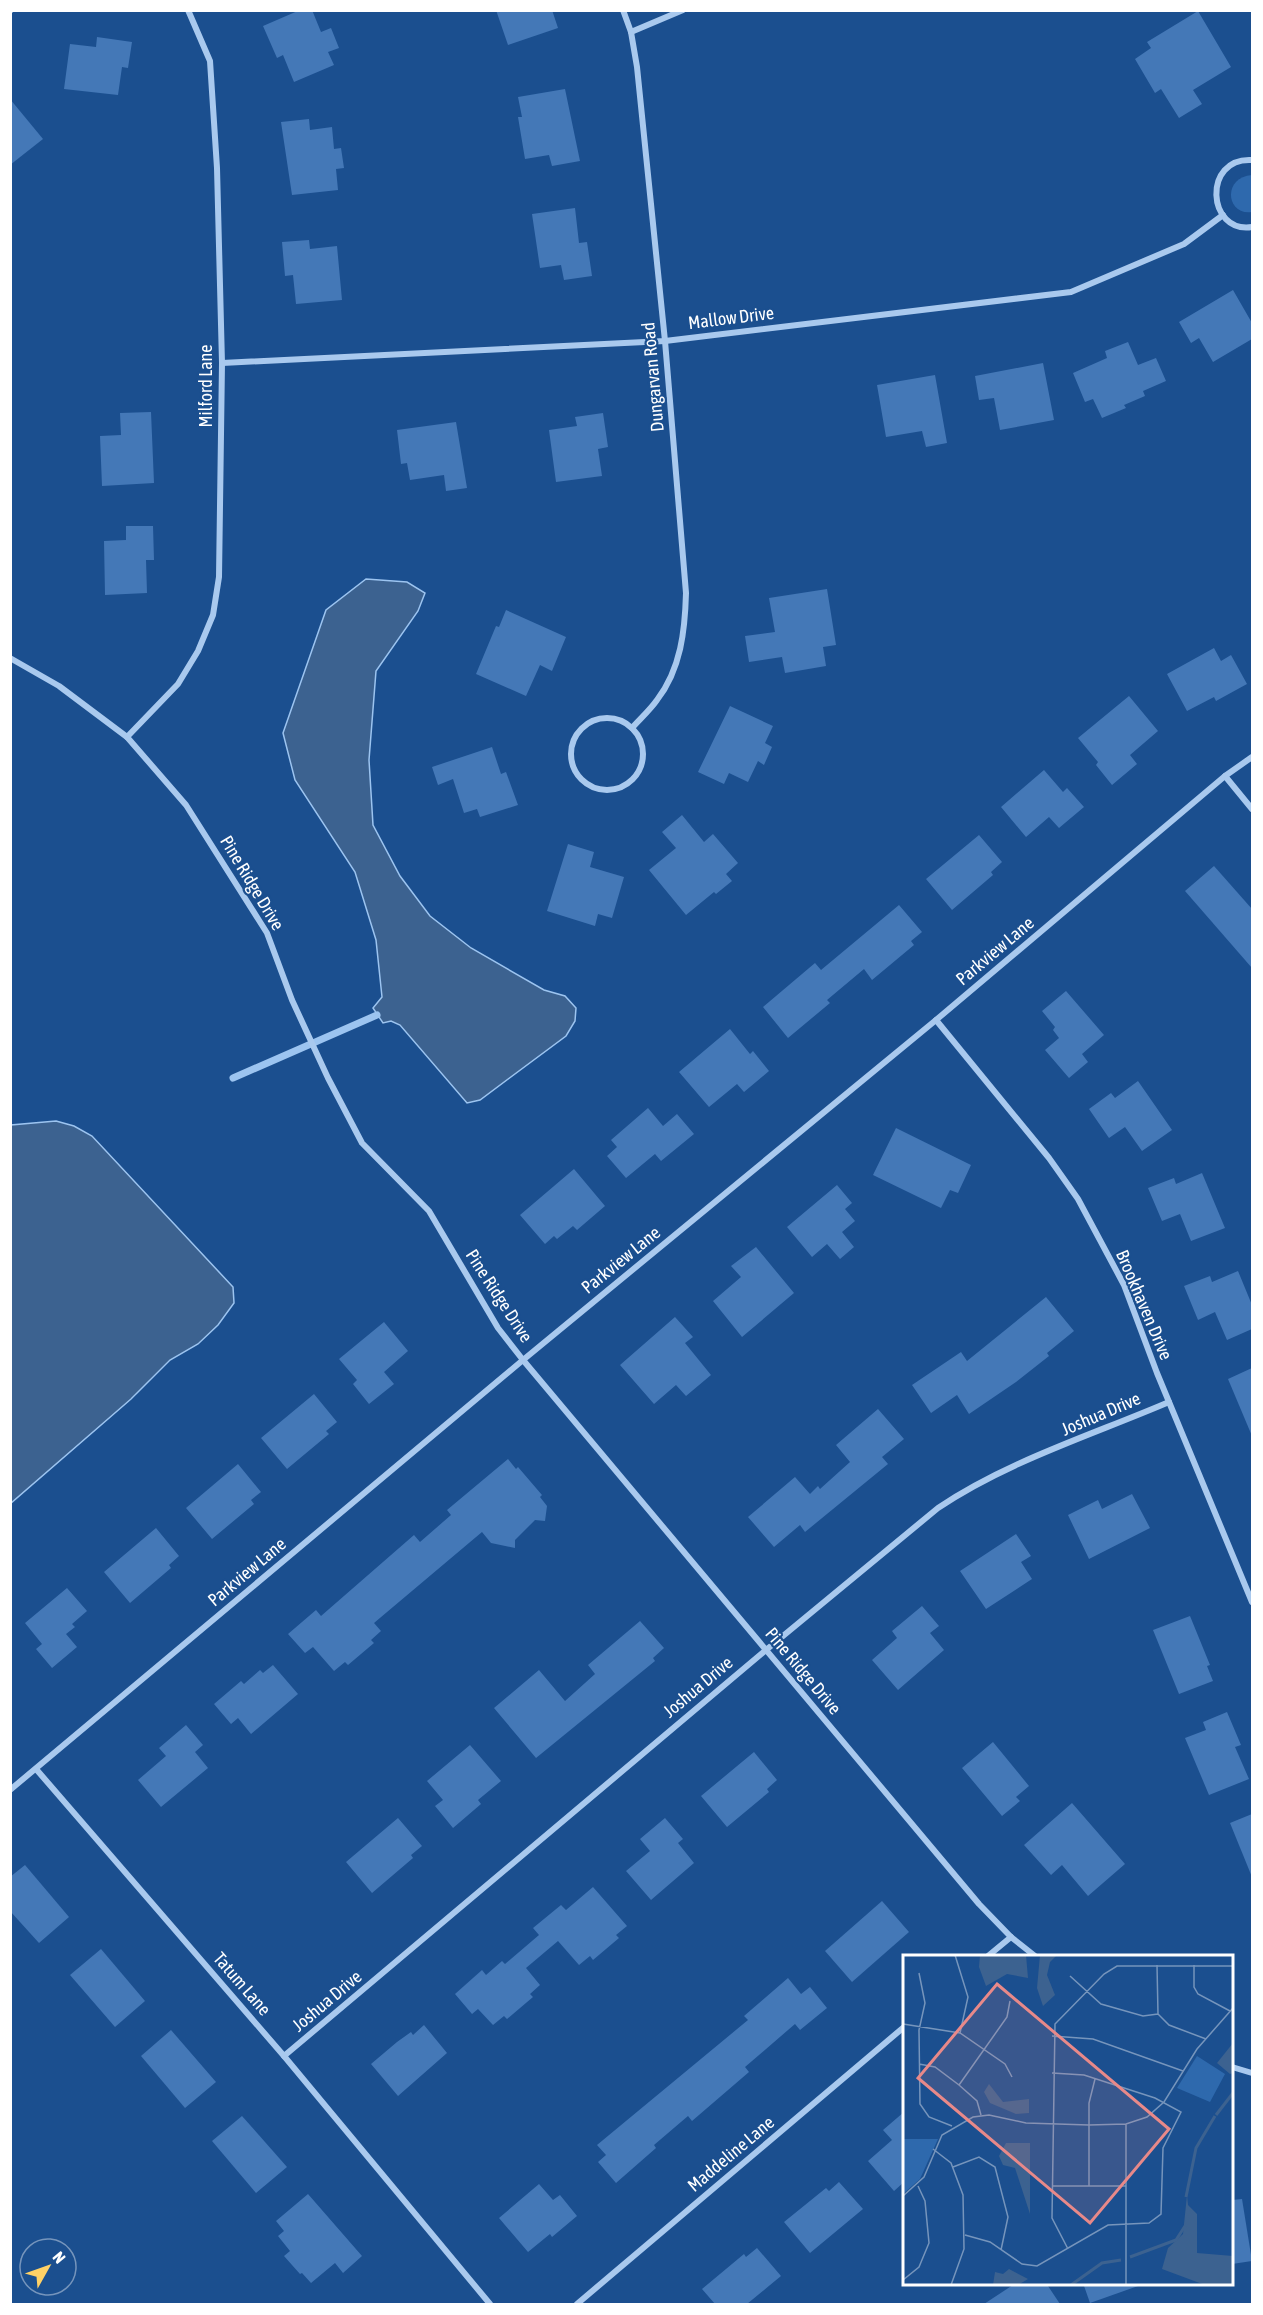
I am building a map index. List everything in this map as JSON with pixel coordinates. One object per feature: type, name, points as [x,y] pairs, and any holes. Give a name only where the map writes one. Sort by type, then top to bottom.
[{"type":"street","name":"Milford Lane","points":[[127,737],[178,684],[198,651],[213,615],[219,577],[222,363],[217,168],[210,61],[188,10]]},
{"type":"street","name":"Dungarvan Road","points":[[623,10],[631,32],[637,67],[665,341],[686,593],[685,623],[680,652],[671,677],[658,699],[632,728]]},
{"type":"street","points":[[631,32],[683,10]]},
{"type":"street","points":[[1252,160],[1237,162],[1226,169],[1218,179],[1216,191],[1217,204],[1223,215],[1234,224],[1252,227]]},
{"type":"street","name":"Mallow Drive","points":[[222,363],[665,341],[1071,292],[1184,244],[1223,215]]},
{"type":"street","name":"Pine Ridge Drive","points":[[10,658],[59,686],[127,737],[186,805],[267,933],[291,1000],[362,1143],[429,1211],[498,1328],[979,1904],[1011,1937],[1034,1955]]},
{"type":"street","points":[[605,717],[619,720],[632,728],[643,752],[641,765],[634,777],[624,786],[611,789],[598,789],[586,783],[576,772],[571,758],[572,743],[579,730],[591,721],[605,717]]},
{"type":"street","name":"Parkview Lane","points":[[10,1790],[523,1360],[936,1020],[1225,776],[1252,757]]},
{"type":"street","points":[[1225,776],[1252,808]]},
{"type":"street","name":"Brookhaven Drive","points":[[936,1020],[1049,1158],[1078,1199],[1124,1285],[1169,1402],[1252,1602]]},
{"type":"street","name":"Joshua Drive","points":[[284,2056],[938,1508],[1006,1470],[1169,1402]]},
{"type":"street","name":"Tatum Lane","points":[[36,1769],[284,2056],[490,2304]]},
{"type":"street","points":[[989,1955],[1011,1937]]},
{"type":"street","name":"Maddeline Lane","points":[[577,2304],[903,2028]]},
{"type":"street","points":[[1233,2067],[1252,2073]]},
{"type":"shaded area","points":[[1252,175],[1252,212],[1243,212],[1233,203],[1232,189],[1242,177]]},
{"type":"shaded area","points":[[366,579],[407,582],[425,593],[418,611],[376,671],[369,760],[373,825],[400,876],[430,916],[471,948],[544,990],[565,996],[576,1008],[575,1021],[566,1036],[480,1100],[467,1103],[400,1025],[391,1021],[383,1023],[373,1008],[382,997],[376,940],[355,872],[295,780],[283,733],[326,610]]},
{"type":"shaded area","points":[[56,1121],[74,1126],[92,1136],[233,1287],[234,1303],[218,1325],[198,1344],[170,1360],[131,1399],[11,1503],[11,1125]]},
{"type":"building","points":[[300,10],[312,10],[321,32],[331,28],[339,48],[328,52],[334,65],[294,82],[283,55],[277,58],[263,26]]},
{"type":"building","points":[[496,10],[552,10],[558,28],[508,45]]},
{"type":"building","points":[[1198,11],[1231,67],[1193,90],[1202,104],[1179,118],[1161,89],[1155,93],[1135,59],[1151,48],[1147,42]]},
{"type":"building","points":[[97,37],[132,42],[128,68],[122,67],[118,95],[64,89],[70,44],[96,47]]},
{"type":"building","points":[[565,89],[580,161],[552,166],[549,155],[525,159],[518,117],[522,117],[518,97]]},
{"type":"building","points":[[10,99],[43,139],[10,165]]},
{"type":"building","points":[[309,119],[310,130],[332,127],[334,149],[341,148],[344,168],[336,169],[338,190],[292,195],[281,122]]},
{"type":"building","points":[[575,208],[579,243],[587,242],[592,276],[564,280],[561,265],[540,268],[532,214]]},
{"type":"building","points":[[309,240],[310,249],[337,246],[342,300],[296,304],[293,275],[285,276],[282,242]]},
{"type":"building","points":[[1233,290],[1252,323],[1252,339],[1213,362],[1199,338],[1191,343],[1179,322]]},
{"type":"building","points":[[1128,342],[1138,365],[1156,358],[1166,381],[1143,391],[1145,396],[1124,405],[1126,408],[1102,418],[1093,399],[1085,402],[1073,373],[1107,358],[1105,351]]},
{"type":"building","points":[[1043,363],[1054,420],[1000,430],[994,398],[979,400],[975,376]]},
{"type":"building","points":[[935,375],[947,443],[926,447],[922,431],[886,437],[877,385]]},
{"type":"building","points":[[151,412],[154,483],[102,486],[100,436],[121,435],[120,413]]},
{"type":"building","points":[[603,413],[608,447],[598,449],[602,476],[556,482],[549,430],[577,426],[575,417]]},
{"type":"building","points":[[456,422],[467,488],[446,491],[444,475],[410,480],[407,463],[401,464],[397,430]]},
{"type":"building","points":[[126,526],[153,526],[154,560],[146,560],[147,593],[105,595],[104,541],[126,540]]},
{"type":"building","points":[[827,589],[836,645],[823,647],[826,666],[785,673],[782,657],[749,662],[745,636],[775,632],[769,598]]},
{"type":"building","points":[[506,610],[566,637],[552,671],[540,665],[526,696],[476,674],[496,626],[499,627]]},
{"type":"building","points":[[1214,648],[1221,661],[1231,655],[1247,684],[1216,701],[1214,697],[1187,711],[1167,674]]},
{"type":"building","points":[[1129,696],[1158,731],[1130,755],[1137,764],[1112,785],[1096,765],[1098,762],[1078,738]]},
{"type":"building","points":[[730,706],[773,726],[765,743],[772,747],[764,765],[758,761],[748,782],[729,773],[724,784],[698,772]]},
{"type":"building","points":[[492,747],[501,774],[506,772],[518,805],[480,817],[477,809],[464,813],[453,779],[438,785],[432,767]]},
{"type":"building","points":[[1044,770],[1063,792],[1067,788],[1084,807],[1059,828],[1049,817],[1026,837],[1001,807]]},
{"type":"building","points":[[682,815],[704,842],[713,834],[738,863],[726,874],[732,881],[716,894],[714,892],[686,915],[649,870],[676,848],[662,832]]},
{"type":"building","points":[[979,835],[1002,862],[991,872],[993,875],[952,910],[926,879]]},
{"type":"building","points":[[568,844],[594,852],[590,867],[624,877],[612,918],[598,914],[595,926],[547,911]]},
{"type":"building","points":[[1214,866],[1252,909],[1252,968],[1185,891]]},
{"type":"building","points":[[899,905],[922,932],[911,941],[914,945],[872,980],[864,969],[827,1000],[830,1003],[788,1038],[763,1007],[815,963],[821,970]]},
{"type":"building","points":[[1066,991],[1104,1035],[1082,1054],[1088,1062],[1069,1078],[1045,1050],[1059,1038],[1053,1030],[1055,1027],[1042,1011]]},
{"type":"building","points":[[730,1029],[750,1054],[753,1051],[769,1071],[744,1092],[737,1084],[709,1107],[679,1072]]},
{"type":"building","points":[[1138,1081],[1172,1130],[1142,1151],[1125,1127],[1109,1138],[1089,1109],[1111,1093],[1115,1098]]},
{"type":"building","points":[[648,1108],[663,1126],[677,1114],[694,1134],[661,1161],[655,1154],[626,1178],[607,1156],[617,1147],[611,1140]]},
{"type":"building","points":[[896,1128],[971,1165],[958,1193],[950,1190],[941,1208],[873,1175]]},
{"type":"building","points":[[574,1169],[605,1206],[577,1230],[573,1226],[557,1239],[554,1236],[545,1244],[520,1215]]},
{"type":"building","points":[[1202,1173],[1225,1228],[1191,1241],[1180,1214],[1162,1221],[1148,1188],[1174,1178],[1176,1184]]},
{"type":"building","points":[[837,1185],[852,1203],[845,1209],[855,1221],[842,1232],[854,1247],[840,1259],[827,1244],[812,1257],[787,1227]]},
{"type":"building","points":[[756,1247],[794,1293],[742,1337],[713,1301],[741,1277],[731,1266]]},
{"type":"building","points":[[1238,1271],[1252,1305],[1252,1329],[1227,1340],[1215,1312],[1198,1320],[1184,1286],[1210,1276],[1212,1282]]},
{"type":"building","points":[[1046,1297],[1074,1331],[1047,1353],[1049,1356],[969,1414],[957,1395],[931,1413],[912,1385],[961,1352],[967,1361]]},
{"type":"building","points":[[675,1317],[693,1337],[685,1343],[711,1375],[686,1396],[676,1385],[654,1404],[620,1365]]},
{"type":"building","points":[[384,1322],[408,1351],[384,1372],[394,1384],[369,1404],[353,1384],[357,1380],[339,1359]]},
{"type":"building","points":[[1252,1368],[1252,1436],[1228,1379]]},
{"type":"building","points":[[314,1394],[337,1422],[326,1431],[329,1434],[287,1469],[261,1438]]},
{"type":"building","points":[[878,1409],[904,1439],[882,1457],[888,1464],[805,1532],[800,1525],[774,1547],[748,1517],[795,1477],[810,1494],[818,1486],[820,1489],[850,1462],[836,1445]]},
{"type":"building","points":[[508,1459],[542,1495],[540,1497],[547,1506],[545,1521],[535,1520],[515,1540],[515,1548],[491,1543],[482,1532],[374,1623],[381,1631],[371,1640],[374,1643],[348,1665],[345,1662],[334,1671],[313,1647],[305,1653],[288,1634],[316,1610],[321,1616],[414,1535],[420,1542],[451,1515],[447,1510]]},
{"type":"building","points":[[238,1464],[261,1492],[251,1500],[254,1504],[212,1539],[186,1508]]},
{"type":"building","points":[[1132,1494],[1150,1528],[1089,1559],[1068,1515],[1098,1500],[1102,1509]]},
{"type":"building","points":[[156,1528],[179,1556],[169,1565],[171,1568],[130,1603],[104,1572]]},
{"type":"building","points":[[1016,1534],[1031,1556],[1021,1562],[1032,1579],[986,1609],[960,1571]]},
{"type":"building","points":[[67,1588],[87,1611],[72,1624],[75,1627],[66,1634],[77,1647],[52,1668],[36,1649],[42,1644],[25,1623]]},
{"type":"building","points":[[922,1606],[939,1626],[930,1633],[944,1650],[898,1690],[872,1660],[897,1638],[892,1631]]},
{"type":"building","points":[[1190,1616],[1210,1665],[1207,1666],[1213,1681],[1179,1694],[1153,1630]]},
{"type":"building","points":[[640,1621],[664,1648],[653,1658],[655,1661],[536,1758],[494,1708],[539,1670],[565,1701],[595,1674],[588,1665]]},
{"type":"building","points":[[273,1665],[298,1694],[251,1734],[238,1718],[231,1724],[214,1704],[241,1681],[244,1684],[260,1670],[263,1673]]},
{"type":"building","points":[[1227,1712],[1241,1745],[1235,1747],[1249,1779],[1209,1795],[1185,1738],[1206,1730],[1203,1722]]},
{"type":"building","points":[[186,1725],[203,1745],[195,1752],[208,1768],[161,1807],[138,1780],[166,1756],[159,1748]]},
{"type":"building","points":[[993,1742],[1029,1786],[1016,1797],[1020,1801],[1002,1816],[962,1768]]},
{"type":"building","points":[[470,1745],[501,1781],[478,1800],[481,1804],[453,1828],[435,1806],[443,1800],[427,1781]]},
{"type":"building","points":[[754,1752],[777,1780],[767,1789],[769,1792],[727,1827],[701,1796]]},
{"type":"building","points":[[1072,1803],[1125,1864],[1088,1896],[1062,1865],[1051,1875],[1024,1845]]},
{"type":"building","points":[[1252,1814],[1252,1877],[1230,1823]]},
{"type":"building","points":[[398,1818],[422,1846],[411,1855],[413,1858],[372,1893],[346,1862]]},
{"type":"building","points":[[665,1818],[683,1839],[678,1843],[694,1863],[651,1900],[626,1871],[650,1851],[640,1839]]},
{"type":"building","points":[[25,1865],[69,1917],[39,1943],[10,1911],[10,1877]]},
{"type":"building","points":[[593,1887],[627,1926],[616,1935],[619,1938],[593,1960],[590,1956],[579,1965],[558,1941],[526,1968],[540,1985],[530,1994],[533,1997],[507,2019],[504,2016],[493,2025],[478,2009],[472,2014],[455,1994],[482,1970],[486,1975],[502,1961],[505,1964],[539,1935],[533,1928],[561,1905],[566,1910]]},
{"type":"building","points":[[882,1901],[909,1932],[852,1982],[825,1951]]},
{"type":"building","points":[[101,1949],[145,2001],[115,2027],[70,1975]]},
{"type":"building","points":[[788,1978],[801,1994],[810,1987],[827,2008],[800,2030],[795,2024],[745,2067],[749,2072],[692,2121],[688,2116],[654,2145],[656,2148],[616,2183],[598,2162],[606,2155],[597,2145],[748,2020],[744,2016]]},
{"type":"building","points":[[424,2025],[447,2053],[398,2096],[371,2064],[397,2042],[411,2032],[413,2035]]},
{"type":"building","points":[[171,2030],[216,2082],[185,2108],[141,2056]]},
{"type":"building","points":[[903,2113],[903,2183],[894,2191],[868,2161],[892,2140],[883,2130]]},
{"type":"building","points":[[242,2116],[287,2167],[256,2193],[212,2141]]},
{"type":"building","points":[[839,2182],[863,2209],[810,2253],[784,2222],[826,2188],[829,2191]]},
{"type":"building","points":[[539,2184],[553,2200],[560,2195],[577,2216],[552,2237],[550,2234],[528,2252],[499,2218]]},
{"type":"building","points":[[308,2194],[362,2256],[343,2273],[335,2263],[311,2283],[284,2256],[290,2251],[278,2236],[284,2231],[276,2221]]},
{"type":"building","points":[[1242,2199],[1252,2261],[1233,2264],[1233,2200]]},
{"type":"building","points":[[757,2248],[781,2276],[747,2304],[715,2304],[702,2289],[744,2254],[746,2257]]},
{"type":"building","points":[[1013,2285],[1047,2285],[1060,2304],[984,2304]]},
{"type":"building","points":[[1084,2285],[1138,2285],[1138,2286],[1090,2303]]},
{"type":"waterway","points":[[233,1078],[377,1015]]}]
